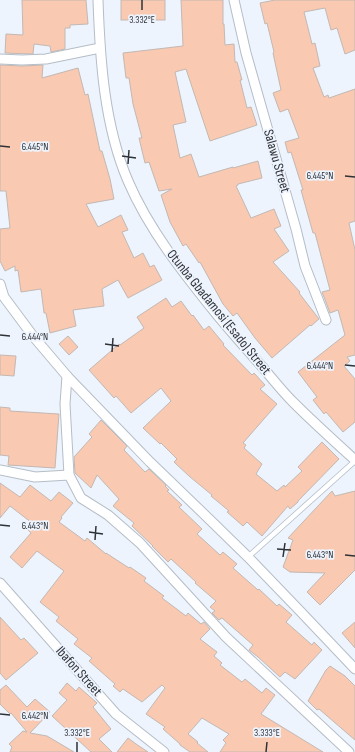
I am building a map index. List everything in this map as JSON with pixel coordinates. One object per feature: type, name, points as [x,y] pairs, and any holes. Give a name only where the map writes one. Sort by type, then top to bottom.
[{"type":"street","name":"Otunba Gbadamosi (Esado) Street","points":[[98,0],[100,48],[108,115],[127,180],[141,208],[173,258],[202,297],[233,334],[293,401],[355,460]]},
{"type":"street","name":"Salawu Street","points":[[234,0],[246,53],[306,266],[326,320]]},
{"type":"street","points":[[0,59],[46,59],[100,48]]},
{"type":"street","points":[[0,284],[4,297],[8,303],[33,336],[67,376],[150,462],[248,557],[355,669]]},
{"type":"street","points":[[67,376],[65,404],[69,475],[81,498],[108,515],[140,543],[226,637],[349,752]]},
{"type":"street","points":[[0,470],[35,477],[69,475]]},
{"type":"street","name":"Ibafon Street","points":[[0,583],[116,714],[164,752]]},
{"type":"lane","points":[[248,557],[355,460]]},
{"type":"building","points":[[22,0],[86,0],[88,24],[70,25],[70,28],[65,28],[65,49],[51,52],[50,46],[34,44],[33,54],[5,53],[6,34],[23,35]]},
{"type":"building","points":[[121,0],[165,0],[165,20],[121,20]]},
{"type":"building","points":[[181,0],[223,0],[225,45],[234,44],[235,62],[237,62],[242,80],[240,80],[247,108],[251,107],[257,125],[210,141],[186,69],[175,72],[186,122],[173,125],[180,158],[191,154],[199,177],[258,161],[262,178],[238,184],[236,186],[251,218],[274,209],[281,226],[274,229],[289,251],[273,262],[300,292],[299,293],[319,319],[272,358],[237,313],[233,316],[223,304],[200,262],[199,263],[186,244],[183,246],[170,222],[161,195],[172,189],[159,191],[149,162],[145,163],[139,138],[142,138],[133,104],[129,78],[126,78],[123,53],[183,46]]},
{"type":"building","points":[[275,0],[355,0],[355,50],[345,54],[337,28],[331,30],[325,8],[304,12],[312,44],[315,43],[320,66],[313,68],[324,97],[328,95],[329,98],[355,89],[355,221],[349,223],[355,250],[355,355],[347,357],[350,361],[344,366],[355,379],[355,422],[343,432],[326,412],[324,414],[313,400],[317,397],[298,372],[345,335],[338,310],[330,313],[322,292],[330,290],[315,233],[313,233],[301,190],[303,190],[291,152],[288,153],[285,142],[299,138],[288,109],[280,112],[273,93],[281,90],[267,23],[265,24],[260,3]]},
{"type":"building","points":[[0,65],[43,65],[42,78],[78,68],[85,95],[88,94],[100,151],[102,151],[114,199],[86,204],[98,227],[121,215],[128,230],[122,232],[134,258],[143,253],[150,267],[154,265],[162,280],[128,298],[118,280],[102,289],[104,306],[73,310],[76,326],[50,333],[46,313],[44,313],[41,289],[21,292],[18,270],[15,271],[15,266],[5,271],[0,261],[0,229],[10,228],[6,191],[0,191]]},
{"type":"building","points":[[166,298],[172,307],[181,301],[204,330],[209,326],[224,344],[223,345],[252,375],[254,373],[265,385],[260,389],[277,404],[243,443],[246,445],[244,448],[262,464],[256,474],[277,491],[284,485],[285,487],[302,471],[298,467],[322,442],[339,459],[298,502],[290,509],[288,506],[262,536],[247,522],[243,526],[227,512],[229,511],[174,462],[177,459],[143,428],[171,401],[161,388],[131,413],[116,396],[114,398],[89,370],[119,344],[120,345],[144,328],[137,317]]},
{"type":"building","points":[[68,336],[78,347],[69,355],[59,344]]},
{"type":"building","points":[[0,355],[16,356],[14,376],[0,375]]},
{"type":"building","points":[[0,407],[10,408],[10,411],[59,414],[55,468],[8,465],[9,456],[0,455]]},
{"type":"building","points":[[101,420],[127,446],[124,450],[145,472],[149,469],[166,485],[165,486],[169,490],[167,491],[182,505],[179,507],[202,529],[197,534],[220,555],[223,552],[237,564],[233,568],[277,606],[279,604],[292,615],[286,622],[312,645],[314,642],[322,650],[295,679],[285,672],[280,677],[249,650],[253,645],[222,618],[219,620],[212,613],[215,611],[210,607],[216,601],[171,559],[168,562],[132,526],[134,523],[113,506],[119,499],[97,475],[91,488],[75,473],[74,457],[92,437],[89,434]]},
{"type":"building","points":[[0,483],[20,497],[30,485],[51,501],[59,492],[73,503],[61,517],[62,518],[59,522],[85,541],[87,538],[106,554],[129,568],[130,567],[146,578],[144,581],[164,596],[162,598],[186,616],[188,613],[201,624],[204,622],[210,629],[200,639],[217,652],[214,656],[222,663],[220,665],[242,682],[245,679],[262,693],[266,688],[275,695],[261,714],[323,752],[220,752],[226,743],[223,740],[229,734],[202,718],[188,734],[208,752],[190,752],[180,745],[163,729],[165,727],[146,714],[165,688],[162,685],[142,702],[123,689],[120,692],[113,686],[115,684],[89,661],[92,658],[74,644],[78,639],[56,621],[59,617],[40,602],[64,571],[37,551],[22,568],[10,557],[31,533],[27,529],[32,523],[10,506],[0,518]]},
{"type":"building","points":[[332,491],[335,496],[355,491],[355,570],[320,605],[307,592],[325,573],[290,572],[283,567],[293,540],[288,538]]},
{"type":"building","points":[[0,617],[21,640],[24,638],[38,653],[6,680],[0,673]]},
{"type":"building","points":[[355,622],[355,648],[342,633]]},
{"type":"building","points":[[330,666],[345,676],[355,686],[355,740],[308,701],[326,670]]},
{"type":"building","points":[[67,683],[76,691],[79,687],[97,703],[93,707],[111,729],[99,739],[112,752],[91,752],[52,716],[67,700],[59,693]]},
{"type":"building","points":[[6,685],[27,707],[35,699],[50,712],[30,733],[47,736],[74,752],[10,752],[12,747],[9,744],[23,731],[27,732],[11,713],[10,714],[0,704],[0,690]]},
{"type":"building","points":[[128,738],[136,744],[148,752],[117,752]]}]
